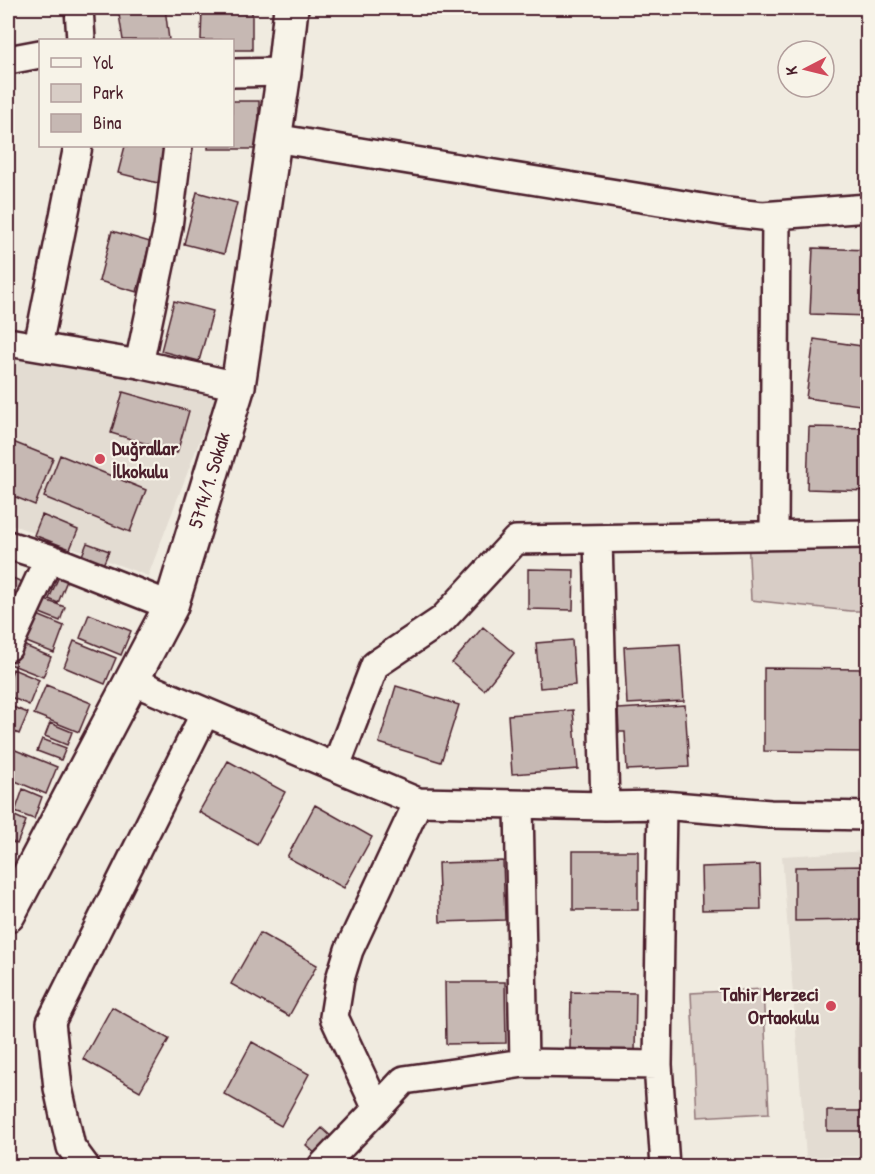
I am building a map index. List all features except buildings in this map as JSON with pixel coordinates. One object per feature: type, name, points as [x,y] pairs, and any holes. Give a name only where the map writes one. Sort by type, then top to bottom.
[{"type":"main road","name":"5714/1. Sokak","points":[[8,915],[171,606],[238,386],[284,72],[291,8]]},
{"type":"street","points":[[79,8],[81,39]]},
{"type":"street","points":[[8,60],[39,54]]},
{"type":"street","points":[[234,73],[284,72]]},
{"type":"street","points":[[274,138],[727,212],[762,216],[867,208]]},
{"type":"street","points":[[38,346],[78,147]]},
{"type":"street","points":[[139,364],[168,227],[178,147]]},
{"type":"street","points":[[774,535],[776,215]]},
{"type":"street","points":[[8,342],[139,364],[238,386]]},
{"type":"street","points":[[336,766],[375,665],[442,620],[516,540],[867,534]]},
{"type":"street","points":[[598,539],[605,806]]},
{"type":"street","points":[[8,545],[49,558],[171,606]]},
{"type":"street","points":[[8,647],[49,558]]},
{"type":"street","points":[[132,681],[418,802],[662,805],[770,814],[867,816]]},
{"type":"street","points":[[85,1167],[71,1147],[58,1088],[51,1022],[205,713]]},
{"type":"street","points":[[377,1109],[334,1017],[340,979],[349,950],[418,802]]},
{"type":"street","points":[[519,805],[524,1063]]},
{"type":"street","points":[[662,805],[658,1065],[664,1167]]},
{"type":"street","points":[[322,1167],[404,1080],[524,1063],[658,1065]]},
{"type":"shaded area","name":"Duğrallar İlkokulu","points":[[8,349],[217,395],[148,576],[8,523]]},
{"type":"shaded area","name":"Tahir Merzeci Ortaokulu","points":[[867,851],[867,1156],[806,1157],[782,856]]},
{"type":"green space","points":[[867,534],[867,611],[751,600],[748,536]]},
{"type":"green space","points":[[763,989],[769,1113],[697,1117],[691,993]]},
{"type":"place","name":"Duğrallar İlkokulu","points":[[100,459]]},
{"type":"place","name":"Tahir Merzeci Ortaokulu","points":[[831,1006]]}]
